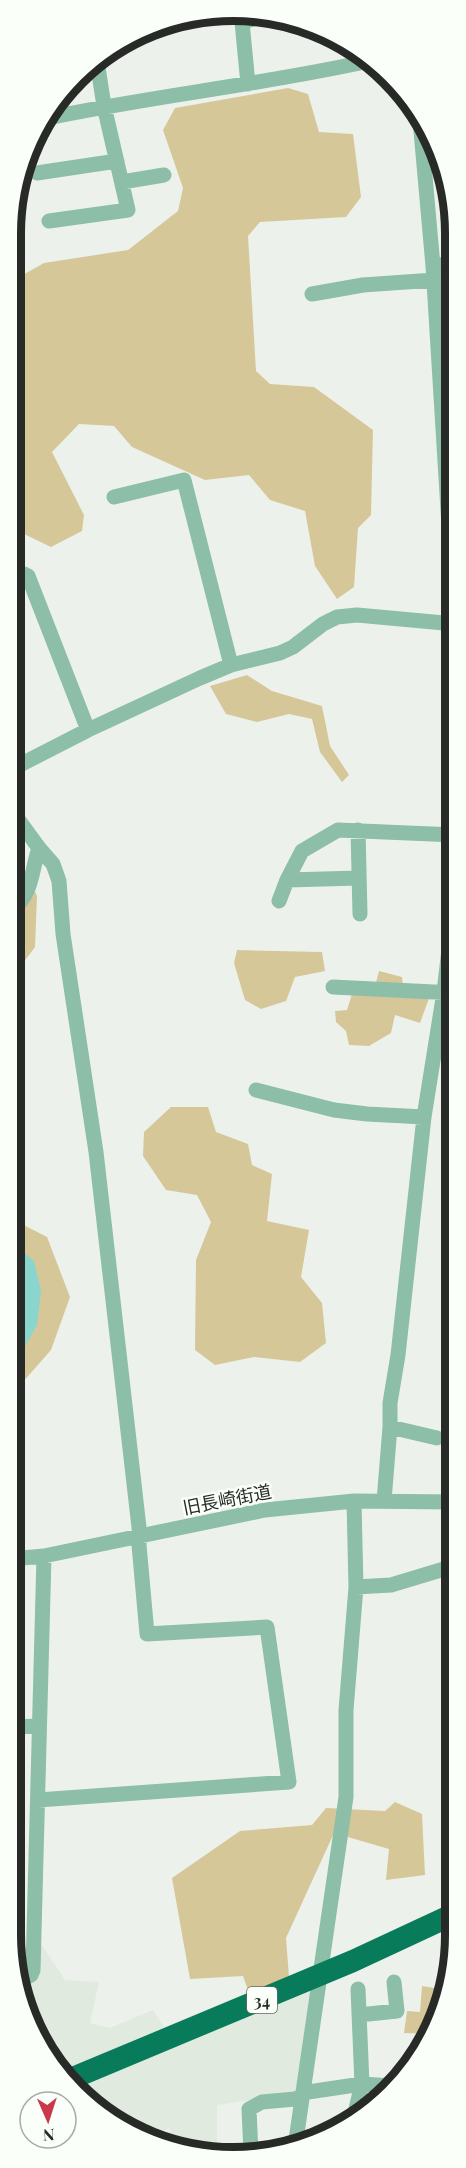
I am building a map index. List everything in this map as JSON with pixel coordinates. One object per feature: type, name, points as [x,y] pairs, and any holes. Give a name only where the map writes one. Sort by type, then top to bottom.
[{"type":"highway","name":"34","points":[[81,2082],[445,1918]]},
{"type":"street","points":[[246,21],[242,22],[248,84]]},
{"type":"street","points":[[62,109],[104,106],[248,84],[359,63]]},
{"type":"street","points":[[49,221],[128,210],[104,106],[98,70]]},
{"type":"street","points":[[421,136],[434,273],[445,357]]},
{"type":"street","points":[[37,173],[117,161]]},
{"type":"street","points":[[122,182],[164,175]]},
{"type":"street","points":[[312,294],[434,273],[445,268]]},
{"type":"street","points":[[114,497],[184,480],[231,665]]},
{"type":"street","points":[[21,574],[28,576],[88,730]]},
{"type":"street","points":[[21,764],[88,730],[231,665],[280,653],[293,647],[323,624],[337,617],[348,615],[445,623]]},
{"type":"street","points":[[21,823],[53,864],[59,881],[63,934],[96,1152],[140,1536],[147,1634],[267,1627],[289,1782],[38,1800]]},
{"type":"street","points":[[279,901],[302,851],[338,830],[445,835]]},
{"type":"street","points":[[358,830],[360,914]]},
{"type":"street","points":[[21,900],[26,895],[33,878],[39,848]]},
{"type":"street","points":[[287,880],[359,878]]},
{"type":"street","points":[[333,987],[445,992]]},
{"type":"street","points":[[384,1501],[390,1403],[399,1355],[424,1117],[445,1012]]},
{"type":"street","points":[[256,1090],[334,1110],[424,1117]]},
{"type":"street","points":[[390,1427],[437,1438]]},
{"type":"street","points":[[296,2137],[346,1797],[346,1710],[356,1587],[354,1501]]},
{"type":"street","name":"旧長崎街道","points":[[21,1558],[44,1556],[265,1510],[354,1501],[445,1502]]},
{"type":"street","points":[[25,1978],[31,1975],[33,1970],[44,1556]]},
{"type":"street","points":[[356,1587],[391,1585],[445,1569]]},
{"type":"street","points":[[21,1727],[39,1726]]},
{"type":"street","points":[[359,2015],[397,2011],[394,1982]]},
{"type":"street","points":[[356,2107],[362,2084],[358,1989]]},
{"type":"street","points":[[251,2146],[249,2109],[262,2102],[296,2099],[308,2092],[362,2084],[383,2085]]},
{"type":"shaded area","points":[[288,88],[308,94],[319,132],[353,134],[361,197],[346,217],[260,222],[248,236],[256,371],[270,384],[314,387],[373,430],[371,515],[358,528],[354,587],[337,599],[315,566],[305,511],[270,500],[249,475],[205,480],[132,447],[114,426],[79,424],[52,452],[84,515],[82,531],[51,547],[24,534],[21,528],[21,276],[44,263],[128,250],[178,211],[183,188],[163,130],[175,108]]},
{"type":"shaded area","points":[[247,675],[272,691],[322,706],[330,746],[349,775],[342,782],[320,752],[312,719],[289,714],[257,722],[226,714],[210,686]]},
{"type":"shaded area","points":[[21,861],[37,896],[35,947],[21,966]]},
{"type":"shaded area","points":[[237,950],[322,952],[325,971],[295,977],[286,1001],[261,1009],[245,1000],[234,963]]},
{"type":"shaded area","points":[[379,971],[402,977],[404,994],[431,993],[420,1023],[395,1015],[391,1033],[369,1046],[349,1045],[346,1031],[336,1022],[335,1011],[347,1010],[352,994],[373,994]]},
{"type":"shaded area","points":[[171,1107],[208,1107],[216,1132],[248,1144],[252,1165],[272,1174],[267,1221],[309,1230],[301,1277],[322,1303],[326,1343],[300,1362],[254,1357],[215,1365],[195,1350],[196,1260],[211,1222],[197,1195],[166,1190],[143,1156],[144,1132]]},
{"type":"shaded area","points":[[21,1224],[47,1237],[70,1297],[51,1350],[21,1383]]},
{"type":"shaded area","points":[[395,1802],[422,1814],[425,1875],[386,1880],[389,1849],[334,1833],[286,1938],[289,1977],[249,1993],[243,1976],[190,1979],[172,1878],[240,1831],[312,1825],[326,1808],[385,1811]]},
{"type":"shaded area","points":[[30,1942],[41,1944],[65,1980],[99,1982],[90,2023],[110,2028],[153,2010],[164,2027],[321,1964],[303,2092],[217,2105],[217,2147],[172,2138],[170,2128],[156,2133],[152,2131],[115,2111],[74,2075],[57,2053],[43,2029],[32,2003],[24,1968]]},
{"type":"shaded area","points":[[422,1986],[438,1989],[421,2034],[404,2033],[407,2011],[420,2012]]},
{"type":"water","points":[[21,1250],[34,1261],[41,1291],[37,1325],[22,1352]]}]
